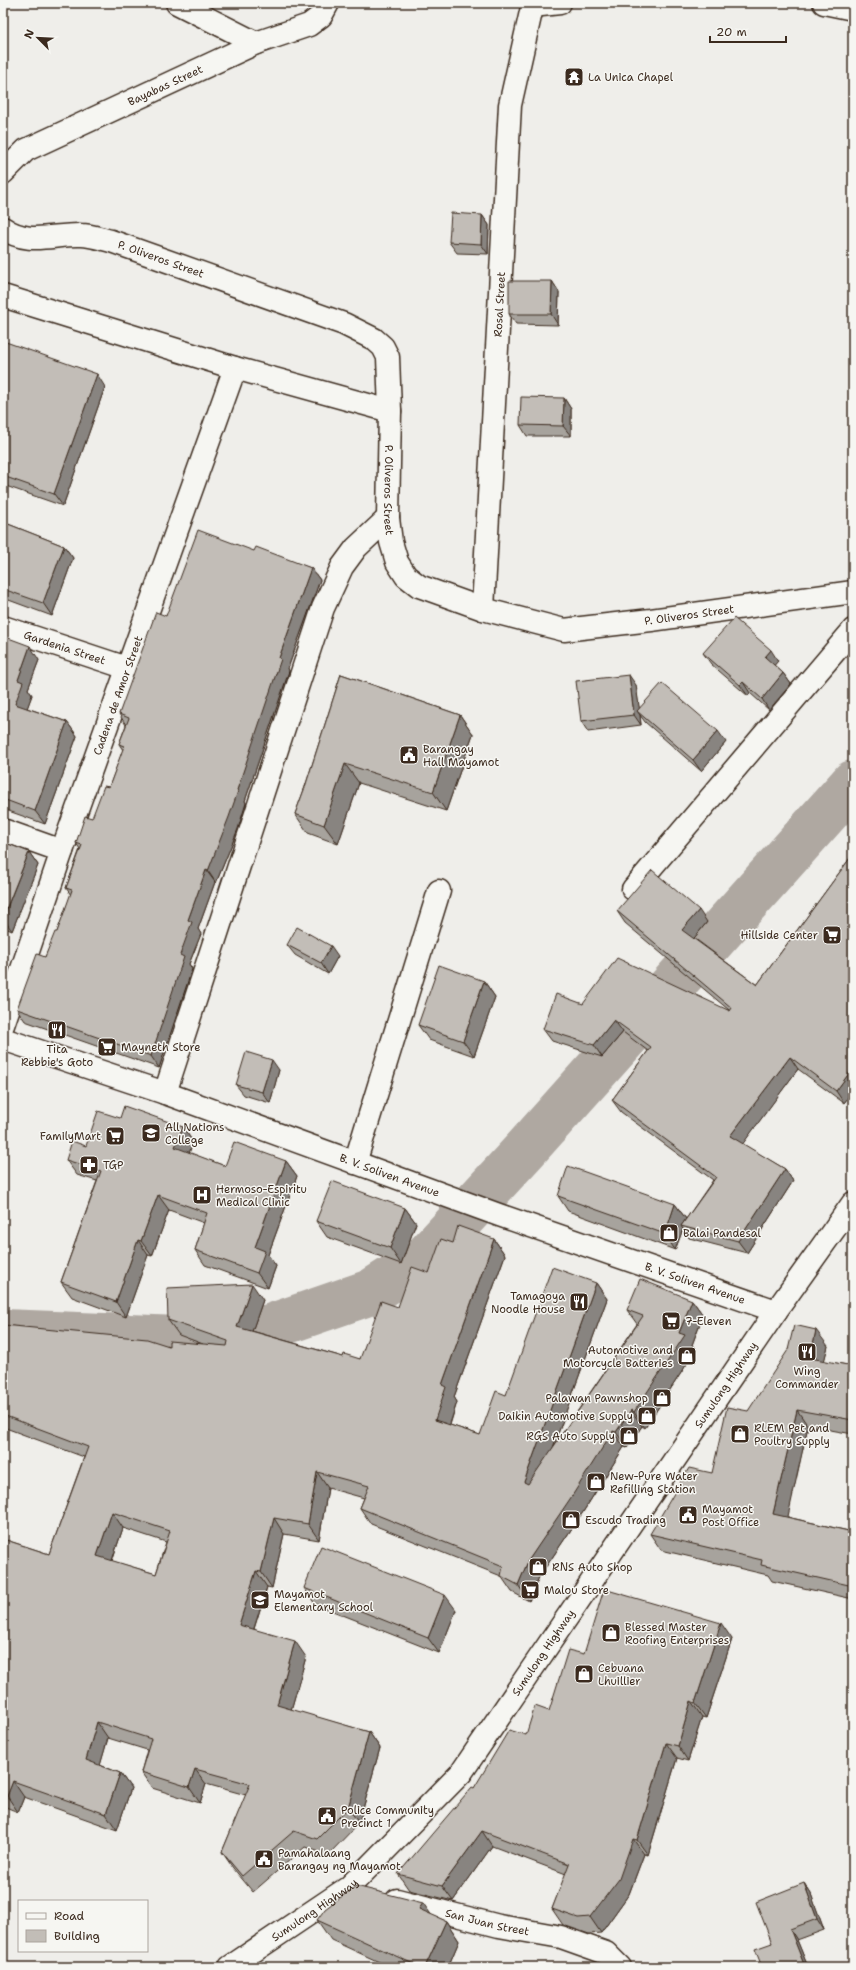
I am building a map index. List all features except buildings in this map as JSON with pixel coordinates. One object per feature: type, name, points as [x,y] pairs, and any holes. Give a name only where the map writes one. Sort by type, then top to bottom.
[{"type":"street","points":[[177,3],[256,43]]},
{"type":"street","name":"Bayabas Street","points":[[3,173],[26,150],[256,43],[309,26],[321,16],[328,3]]},
{"type":"street","points":[[532,5],[560,3]]},
{"type":"street","points":[[824,3],[853,10]]},
{"type":"street","name":"Rosal Street","points":[[483,609],[510,105],[532,5]]},
{"type":"street","name":"P. Oliveros Street","points":[[3,228],[26,239],[43,239],[62,235],[83,235],[111,241],[344,324],[374,339],[383,347],[388,357],[390,411],[388,518],[391,542],[397,562],[406,576],[419,586],[483,609],[564,630],[658,619],[853,592]]},
{"type":"street","points":[[3,296],[235,368],[390,411]]},
{"type":"street","name":"Cadena de Amor Street","points":[[3,1025],[62,850],[235,368]]},
{"type":"street","points":[[165,1093],[323,608],[342,567],[356,548],[388,518]]},
{"type":"street","name":"Gardenia Street","points":[[3,627],[127,668]]},
{"type":"street","points":[[633,889],[853,630]]},
{"type":"street","points":[[3,830],[62,850]]},
{"type":"street","points":[[355,1163],[440,891]]},
{"type":"street","name":"B. V. Soliven Avenue","points":[[3,1039],[165,1093],[355,1163],[776,1311]]},
{"type":"street","name":"Sumulong Highway","points":[[230,1967],[349,1888],[461,1773],[776,1311],[853,1203]]},
{"type":"street","name":"San Juan Street","points":[[349,1888],[499,1926],[561,1937],[606,1953],[620,1967]]},
{"type":"waterway","points":[[3,1332],[229,1341],[371,1292],[426,1257],[525,1150],[853,783]]},
{"type":"place","name":"La Unica Chapel","points":[[574,77]]},
{"type":"place","name":"Barangay Hall Mayamot","points":[[409,755]]},
{"type":"place","name":"Hillside Center","points":[[832,935]]},
{"type":"place","name":"Tita Rebbie's Goto","points":[[57,1030]]},
{"type":"place","name":"Mayneth Store","points":[[107,1047]]},
{"type":"place","name":"All Nations College","points":[[151,1133]]},
{"type":"place","name":"FamilyMart","points":[[115,1136]]},
{"type":"place","name":"TGP","points":[[89,1165]]},
{"type":"place","name":"Hermoso-Espiritu Medical Clinic","points":[[202,1195]]},
{"type":"place","name":"Balai Pandesal","points":[[669,1233]]},
{"type":"place","name":"Tamagoya Noodle House","points":[[579,1302]]},
{"type":"place","name":"7-Eleven","points":[[671,1321]]},
{"type":"place","name":"Wing Commander","points":[[807,1352]]},
{"type":"place","name":"Automotive and Motorcycle Batteries","points":[[687,1356]]},
{"type":"place","name":"Palawan Pawnshop","points":[[662,1398]]},
{"type":"place","name":"Daikin Automotive Supply","points":[[647,1416]]},
{"type":"place","name":"RLEM Pet and Poultry Supply","points":[[740,1434]]},
{"type":"place","name":"RGS Auto Supply","points":[[629,1436]]},
{"type":"place","name":"New-Pure Water Refilling Station","points":[[596,1482]]},
{"type":"place","name":"Mayamot Post Office","points":[[688,1515]]},
{"type":"place","name":"Escudo Trading","points":[[571,1520]]},
{"type":"place","name":"RNS Auto Shop","points":[[538,1567]]},
{"type":"place","name":"Malou Store","points":[[530,1590]]},
{"type":"place","name":"Mayamot Elementary School","points":[[260,1600]]},
{"type":"place","name":"Blessed Master Roofing Enterprises","points":[[611,1633]]},
{"type":"place","name":"Cebuana Lhuillier","points":[[584,1674]]},
{"type":"place","name":"Police Community Precinct 1","points":[[327,1816]]},
{"type":"place","name":"Pamahalaang Barangay ng Mayamot","points":[[264,1859]]}]
